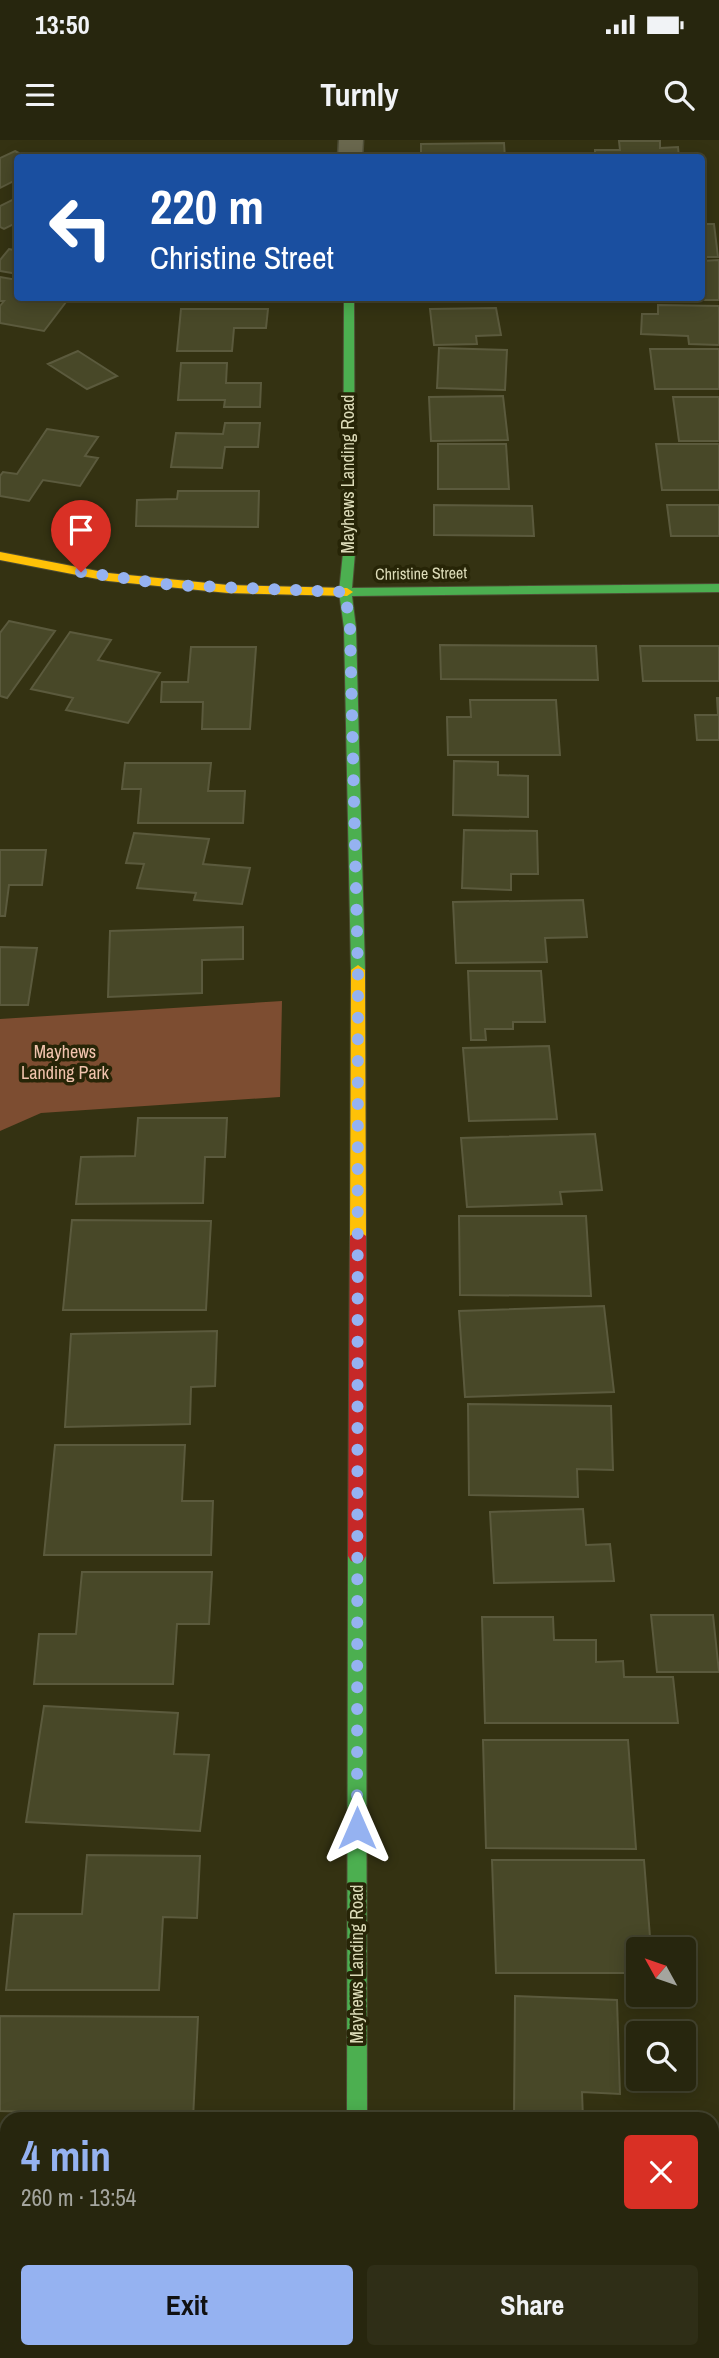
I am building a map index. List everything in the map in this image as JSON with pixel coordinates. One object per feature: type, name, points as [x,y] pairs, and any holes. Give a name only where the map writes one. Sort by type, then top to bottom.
[{"type":"street","name":"Mayhews Landing Road","points":[[349,301],[349,553],[345,592],[350,628],[358,975],[357,2112]]},
{"type":"street","name":"Christine Street","points":[[0,556],[108,577],[172,585],[345,592],[719,588]]},
{"type":"green space","name":"Mayhews Landing Park","points":[[282,1001],[280,1097],[41,1113],[0,1131],[0,1019]]},
{"type":"building","points":[[619,141],[660,141],[660,148],[678,147],[679,154],[595,154],[595,150],[620,150]]},
{"type":"building","points":[[504,143],[505,154],[421,154],[421,144]]},
{"type":"building","points":[[15,151],[21,154],[14,154],[14,181],[0,188],[0,158]]},
{"type":"building","points":[[14,199],[14,224],[4,229],[0,227],[0,206]]},
{"type":"building","points":[[705,224],[714,224],[718,257],[705,257]]},
{"type":"building","points":[[9,249],[14,250],[14,273],[0,271],[0,260]]},
{"type":"building","points":[[719,260],[719,300],[705,300],[705,261]]},
{"type":"building","points":[[0,277],[14,279],[14,301],[67,301],[44,331],[0,323],[0,306],[4,301],[0,301]]},
{"type":"building","points":[[658,305],[719,306],[719,345],[689,344],[688,336],[641,334],[642,314],[658,314]]},
{"type":"building","points":[[496,308],[501,335],[476,336],[477,344],[434,345],[430,309]]},
{"type":"building","points":[[181,309],[268,309],[266,328],[234,328],[232,351],[177,351]]},
{"type":"building","points":[[439,348],[507,350],[505,390],[437,388]]},
{"type":"building","points":[[650,349],[719,349],[719,389],[655,389]]},
{"type":"building","points":[[78,351],[117,376],[87,389],[48,364]]},
{"type":"building","points":[[181,363],[227,363],[226,383],[261,383],[260,407],[224,407],[225,400],[178,400]]},
{"type":"building","points":[[503,396],[508,440],[431,441],[429,397]]},
{"type":"building","points":[[673,397],[719,397],[719,441],[679,441]]},
{"type":"building","points":[[225,423],[260,423],[258,447],[225,447],[222,468],[171,467],[176,433],[223,434]]},
{"type":"building","points":[[47,429],[98,437],[85,456],[98,458],[80,486],[43,480],[29,501],[0,496],[0,476],[3,472],[17,474]]},
{"type":"building","points":[[438,444],[506,444],[509,489],[438,489]]},
{"type":"building","points":[[656,444],[719,444],[719,490],[662,490]]},
{"type":"building","points":[[178,491],[259,491],[258,527],[136,526],[137,500],[177,499]]},
{"type":"building","points":[[434,505],[532,506],[534,536],[434,535]]},
{"type":"building","points":[[667,505],[719,505],[719,536],[671,536]]},
{"type":"building","points":[[9,621],[55,631],[7,698],[0,696],[0,633]]},
{"type":"building","points":[[70,632],[111,640],[98,660],[160,673],[128,723],[66,710],[73,698],[31,689]]},
{"type":"building","points":[[440,645],[596,646],[598,680],[441,679]]},
{"type":"building","points":[[640,646],[719,646],[719,681],[643,681]]},
{"type":"building","points":[[191,647],[256,647],[250,729],[202,729],[203,702],[161,702],[162,682],[188,682]]},
{"type":"building","points":[[719,698],[719,740],[697,740],[695,715],[718,715]]},
{"type":"building","points":[[470,700],[556,700],[560,755],[448,755],[447,717],[471,717]]},
{"type":"building","points":[[454,761],[498,762],[498,775],[528,776],[528,817],[453,815]]},
{"type":"building","points":[[125,763],[211,763],[208,791],[245,791],[243,823],[138,823],[141,789],[122,789]]},
{"type":"building","points":[[464,830],[537,831],[538,874],[511,874],[511,890],[462,888]]},
{"type":"building","points":[[134,833],[209,839],[203,864],[250,868],[242,904],[194,900],[196,893],[137,888],[144,864],[126,863]]},
{"type":"building","points":[[0,850],[46,850],[42,885],[9,885],[5,916],[0,916]]},
{"type":"building","points":[[583,900],[587,937],[545,938],[547,962],[456,963],[453,902]]},
{"type":"building","points":[[243,927],[243,959],[202,960],[202,993],[108,997],[110,931]]},
{"type":"building","points":[[0,947],[37,948],[28,1005],[0,1005]]},
{"type":"building","points":[[468,971],[541,971],[545,1022],[513,1022],[513,1029],[485,1029],[486,1040],[471,1040]]},
{"type":"building","points":[[549,1046],[557,1119],[469,1121],[463,1048]]},
{"type":"building","points":[[138,1118],[227,1118],[225,1157],[205,1157],[203,1203],[76,1204],[81,1157],[135,1156]]},
{"type":"building","points":[[595,1134],[602,1190],[560,1192],[562,1204],[467,1207],[461,1138]]},
{"type":"building","points":[[459,1216],[586,1216],[591,1296],[460,1295]]},
{"type":"building","points":[[72,1220],[211,1221],[206,1310],[63,1310]]},
{"type":"building","points":[[604,1306],[614,1392],[465,1397],[459,1311]]},
{"type":"building","points":[[217,1331],[215,1386],[191,1387],[190,1424],[65,1427],[71,1334]]},
{"type":"building","points":[[468,1404],[611,1406],[613,1470],[577,1469],[578,1497],[469,1495]]},
{"type":"building","points":[[55,1445],[185,1445],[182,1501],[213,1501],[211,1555],[44,1555]]},
{"type":"building","points":[[583,1509],[586,1545],[610,1544],[614,1581],[494,1583],[490,1512]]},
{"type":"building","points":[[82,1572],[212,1572],[209,1624],[177,1624],[173,1684],[34,1684],[39,1634],[76,1634]]},
{"type":"building","points":[[651,1615],[713,1615],[719,1672],[657,1672]]},
{"type":"building","points":[[482,1617],[553,1617],[554,1640],[596,1640],[596,1662],[623,1661],[624,1677],[673,1677],[678,1723],[485,1723]]},
{"type":"building","points":[[44,1706],[178,1713],[174,1754],[209,1755],[200,1831],[26,1822]]},
{"type":"building","points":[[483,1740],[628,1740],[636,1849],[486,1848]]},
{"type":"building","points":[[87,1855],[200,1856],[197,1918],[163,1917],[159,1990],[6,1990],[14,1914],[82,1914]]},
{"type":"building","points":[[492,1860],[644,1860],[650,1937],[626,1937],[626,1973],[496,1973]]},
{"type":"building","points":[[515,1996],[617,2000],[620,2094],[582,2092],[583,2112],[514,2112]]},
{"type":"building","points":[[0,2016],[198,2017],[193,2112],[0,2111]]},
{"type":"traffic: fast","points":[[349,301],[349,553],[345,592],[350,628],[358,970]]},
{"type":"traffic: fast","points":[[347,592],[719,588]]},
{"type":"traffic: fast","points":[[357,1556],[357,2112]]},
{"type":"traffic: slow","points":[[0,556],[108,577],[228,589],[347,592]]},
{"type":"traffic: slow","points":[[358,970],[358,1236]]},
{"type":"traffic: jam","points":[[357,1556],[358,1236]]},
{"type":"route","points":[[81,572],[172,585],[345,592],[350,628],[358,975],[357,1828]]}]
